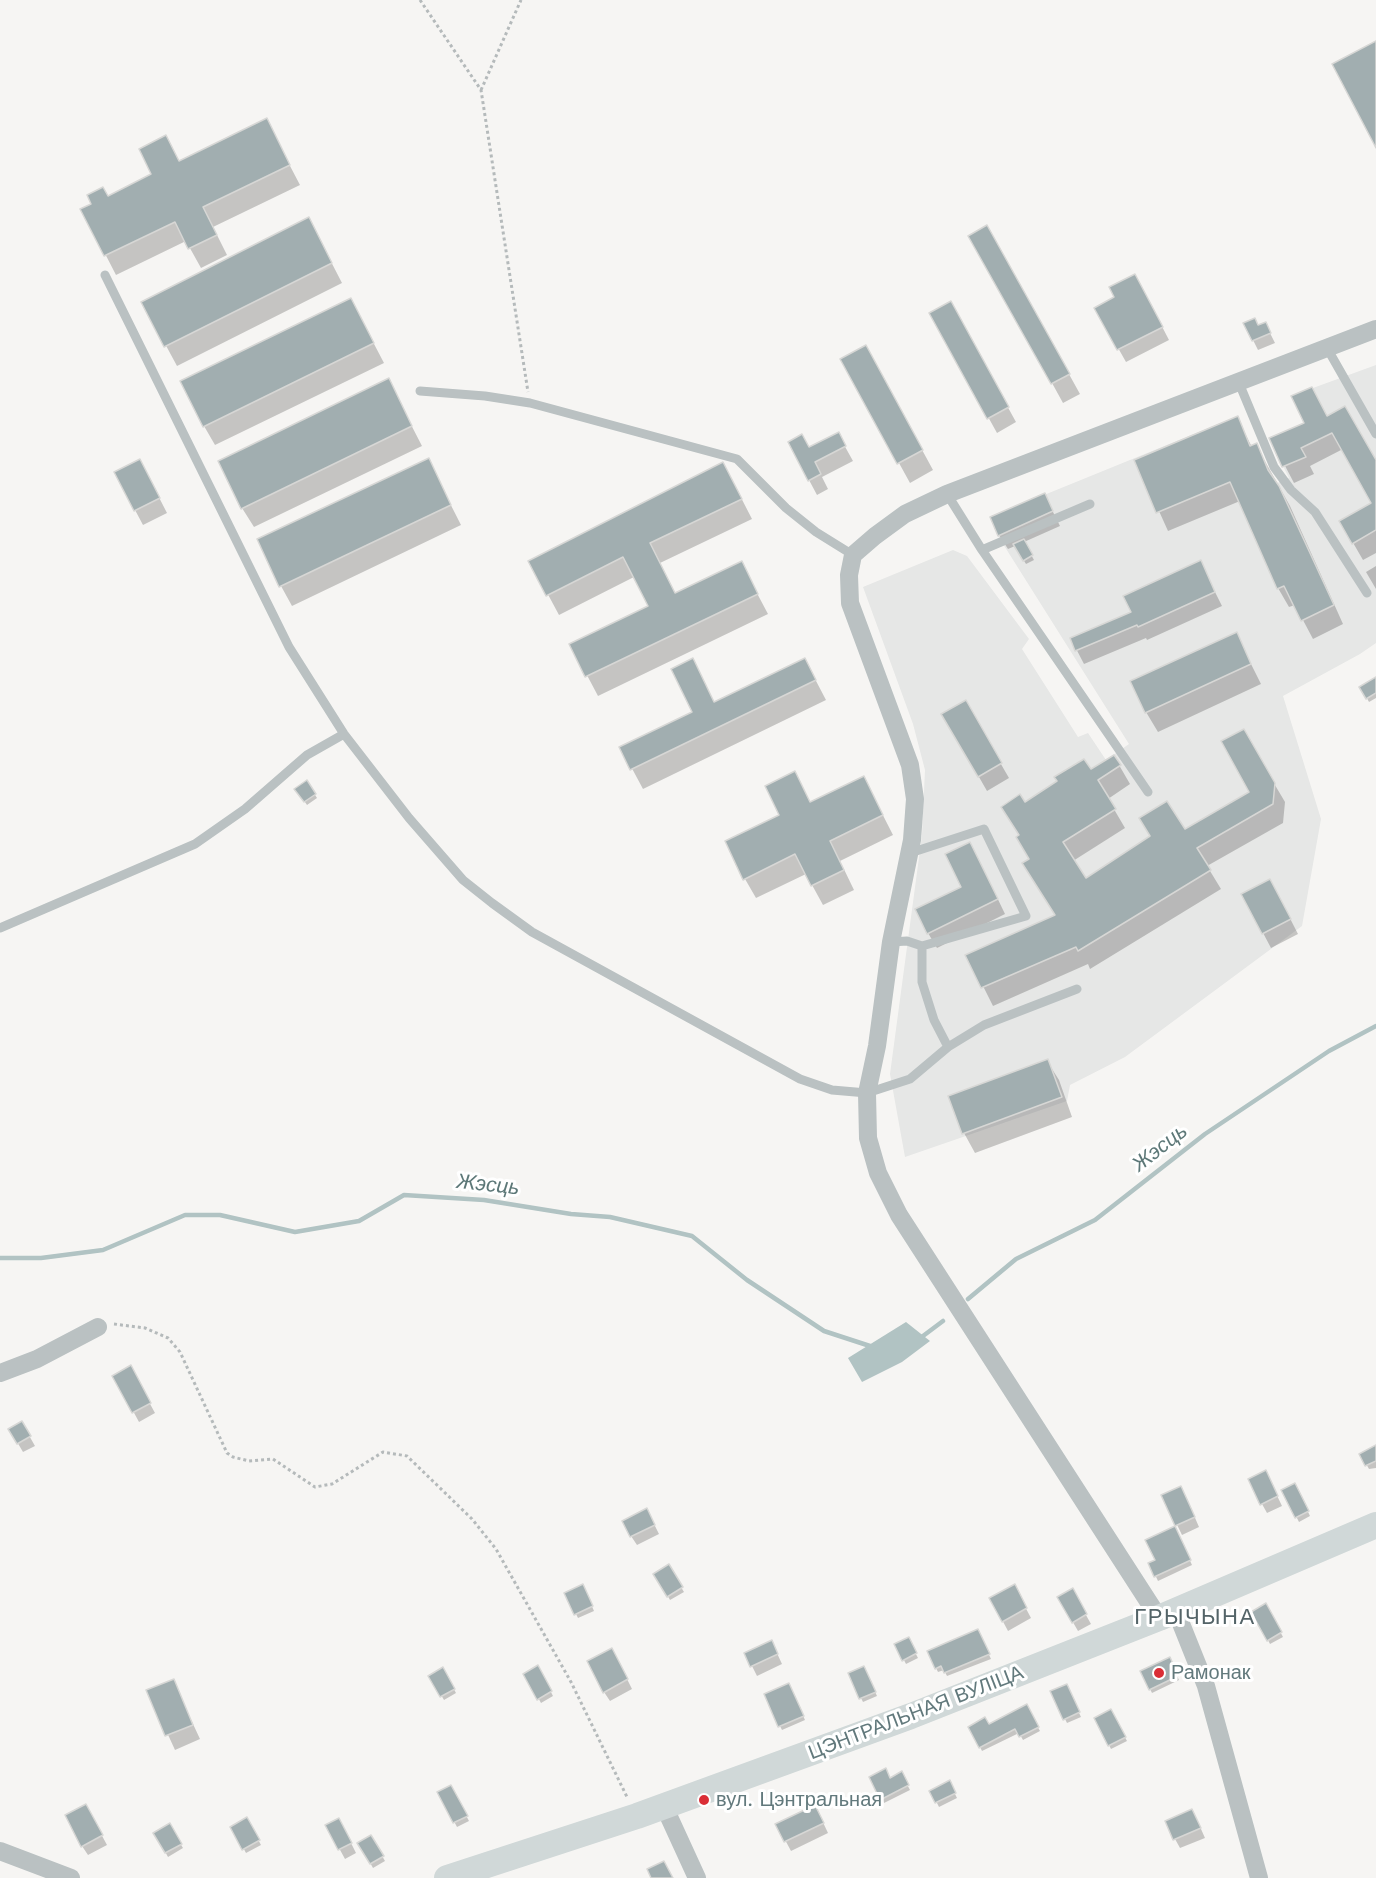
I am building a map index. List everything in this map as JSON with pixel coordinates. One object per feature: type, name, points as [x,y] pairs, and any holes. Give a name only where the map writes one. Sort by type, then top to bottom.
[{"type":"street","points":[[1259,1878],[1206,1686],[1167,1614],[899,1215],[878,1173],[868,1138],[867,1094],[877,1046],[891,942],[909,853],[915,799],[910,765],[850,603],[849,575],[853,555],[905,514],[947,494],[1376,329]]},
{"type":"street","points":[[0,1373],[37,1359],[98,1327]]},
{"type":"street","name":"ЦЭНТРАЛЬНАЯ ВУЛІЦА","points":[[447,1878],[636,1816],[922,1712],[1167,1614],[1376,1525]]},
{"type":"street","points":[[664,1806],[697,1878]]},
{"type":"street","points":[[0,1851],[70,1878]]},
{"type":"lane","points":[[105,275],[290,647],[344,734],[409,819],[463,880],[532,932],[800,1079],[832,1090],[867,1094],[910,1079],[948,1047],[984,1025],[1077,989]]},
{"type":"lane","points":[[1327,348],[1376,434]]},
{"type":"lane","points":[[1239,383],[1274,467],[1291,490],[1315,512],[1366,593]]},
{"type":"lane","points":[[420,391],[485,396],[530,403],[737,459],[786,508],[816,532],[853,555]]},
{"type":"lane","points":[[947,494],[982,550],[1148,792]]},
{"type":"lane","points":[[982,550],[1090,504]]},
{"type":"lane","points":[[0,928],[195,844],[245,809],[307,755],[344,734]]},
{"type":"lane","points":[[891,942],[907,941],[922,946],[1026,916],[984,829],[909,853]]},
{"type":"lane","points":[[922,946],[922,982],[934,1020],[948,1047]]},
{"type":"path","points":[[420,0],[481,90],[530,403]]},
{"type":"path","points":[[481,90],[521,0]]},
{"type":"path","points":[[98,1327],[113,1324],[145,1328],[168,1338],[180,1352],[227,1453],[233,1457],[249,1461],[273,1459],[315,1487],[332,1484],[383,1452],[407,1456],[472,1519],[496,1549],[571,1682],[636,1816]]},
{"type":"shaded area","points":[[1376,365],[1376,643],[1283,696],[1321,819],[1302,926],[1125,1057],[1070,1085],[1067,1101],[905,1157],[890,1074],[922,835],[925,770],[913,724],[863,587],[953,550],[967,556],[1029,639],[1022,649],[1078,737],[1088,733],[1106,760],[1129,744],[998,536],[990,517],[1238,416],[1268,487],[1289,478],[1269,438],[1304,423],[1291,396]]},
{"type":"shaded area","points":[[906,1322],[930,1341],[902,1362],[862,1382],[848,1358]]},
{"type":"building","points":[[1376,41],[1376,148],[1332,64]]},
{"type":"building","points":[[267,118],[290,165],[203,207],[217,235],[188,249],[175,222],[104,256],[80,209],[91,204],[87,195],[103,187],[108,196],[151,174],[139,149],[166,135],[179,161]]},
{"type":"building","points":[[309,217],[332,263],[164,347],[141,302]]},
{"type":"building","points":[[987,225],[1070,374],[1051,384],[968,236]]},
{"type":"building","points":[[1135,274],[1163,327],[1117,350],[1094,308],[1114,297],[1109,287]]},
{"type":"building","points":[[351,298],[374,343],[203,427],[180,381]]},
{"type":"building","points":[[951,301],[1009,407],[987,419],[929,313]]},
{"type":"building","points":[[1255,318],[1258,325],[1266,322],[1271,333],[1252,341],[1243,323]]},
{"type":"building","points":[[866,345],[923,450],[897,464],[840,359]]},
{"type":"building","points":[[389,378],[412,426],[241,509],[218,461]]},
{"type":"building","points":[[1312,387],[1327,416],[1345,406],[1376,460],[1376,530],[1352,544],[1339,521],[1371,503],[1332,433],[1301,448],[1306,457],[1282,467],[1269,438],[1304,423],[1291,396]]},
{"type":"building","points":[[1238,416],[1250,446],[1257,443],[1268,470],[1279,486],[1334,605],[1301,621],[1284,586],[1277,589],[1230,482],[1156,513],[1134,460]]},
{"type":"building","points":[[839,432],[846,446],[815,462],[821,474],[808,481],[788,442],[802,434],[809,447]]},
{"type":"building","points":[[429,458],[451,505],[279,587],[257,539]]},
{"type":"building","points":[[140,459],[160,498],[134,511],[114,472]]},
{"type":"building","points":[[723,462],[742,499],[650,543],[675,593],[742,561],[758,594],[585,677],[569,644],[648,606],[623,557],[546,596],[528,561]]},
{"type":"building","points":[[1045,493],[1053,511],[998,536],[990,517]]},
{"type":"building","points":[[1024,539],[1033,555],[1023,561],[1013,544]]},
{"type":"building","points":[[1201,560],[1215,592],[1138,627],[1137,625],[1075,651],[1070,638],[1131,612],[1123,596]]},
{"type":"building","points":[[1237,632],[1251,664],[1145,713],[1130,681]]},
{"type":"building","points":[[693,658],[714,702],[805,658],[816,680],[630,770],[619,747],[692,712],[671,669]]},
{"type":"building","points":[[1376,677],[1376,693],[1366,699],[1359,687]]},
{"type":"building","points":[[966,700],[1002,763],[978,777],[941,714]]},
{"type":"building","points":[[1244,729],[1275,783],[1273,804],[1197,848],[1211,870],[1078,951],[1076,947],[981,988],[965,955],[1055,915],[1022,863],[1029,859],[1016,837],[1019,835],[1001,807],[1020,794],[1025,802],[1057,781],[1054,777],[1084,759],[1091,769],[1114,755],[1121,765],[1098,780],[1116,809],[1063,842],[1086,878],[1150,836],[1139,818],[1167,801],[1185,829],[1249,792],[1221,741]]},
{"type":"building","points":[[795,771],[810,802],[864,776],[883,815],[830,841],[844,870],[811,886],[795,854],[743,880],[725,841],[779,815],[765,786]]},
{"type":"building","points":[[307,780],[316,794],[304,802],[294,789]]},
{"type":"building","points":[[970,842],[998,899],[927,934],[915,909],[961,887],[945,854]]},
{"type":"building","points":[[1270,879],[1291,919],[1262,934],[1241,894]]},
{"type":"building","points":[[1048,1059],[1062,1097],[962,1134],[948,1096]]},
{"type":"building","points":[[131,1365],[151,1403],[132,1413],[112,1376]]},
{"type":"building","points":[[22,1421],[31,1436],[17,1444],[8,1429]]},
{"type":"building","points":[[1376,1445],[1376,1461],[1365,1466],[1359,1454]]},
{"type":"building","points":[[1266,1470],[1278,1496],[1260,1505],[1248,1479]]},
{"type":"building","points":[[1295,1483],[1309,1511],[1295,1518],[1281,1490]]},
{"type":"building","points":[[1181,1486],[1195,1517],[1175,1526],[1161,1495]]},
{"type":"building","points":[[647,1508],[655,1525],[630,1537],[622,1521]]},
{"type":"building","points":[[1175,1526],[1191,1560],[1154,1577],[1148,1563],[1155,1560],[1145,1540]]},
{"type":"building","points":[[669,1564],[683,1587],[667,1597],[653,1574]]},
{"type":"building","points":[[583,1584],[593,1606],[574,1615],[564,1593]]},
{"type":"building","points":[[1015,1584],[1027,1608],[1002,1622],[989,1598]]},
{"type":"building","points":[[1073,1588],[1087,1614],[1072,1623],[1057,1597]]},
{"type":"building","points":[[1266,1603],[1282,1632],[1267,1641],[1251,1612]]},
{"type":"building","points":[[978,1629],[990,1654],[944,1673],[941,1666],[935,1669],[927,1651]]},
{"type":"building","points":[[909,1637],[917,1653],[902,1661],[894,1644]]},
{"type":"building","points":[[772,1640],[778,1654],[750,1667],[744,1653]]},
{"type":"building","points":[[612,1648],[628,1679],[603,1693],[587,1661]]},
{"type":"building","name":"Рамонак","points":[[1170,1657],[1178,1676],[1149,1690],[1140,1671]]},
{"type":"building","points":[[538,1665],[552,1691],[537,1700],[523,1674]]},
{"type":"building","points":[[864,1666],[876,1692],[859,1699],[848,1673]]},
{"type":"building","points":[[443,1667],[455,1689],[440,1697],[428,1676]]},
{"type":"building","points":[[174,1679],[193,1725],[165,1736],[146,1690]]},
{"type":"building","points":[[789,1683],[804,1716],[778,1727],[764,1694]]},
{"type":"building","points":[[1067,1684],[1080,1712],[1063,1720],[1050,1691]]},
{"type":"building","points":[[1027,1704],[1039,1727],[1019,1737],[1015,1729],[979,1748],[968,1727],[985,1717],[989,1724]]},
{"type":"building","points":[[1111,1709],[1126,1737],[1108,1746],[1094,1718]]},
{"type":"building","points":[[886,1768],[890,1778],[902,1771],[909,1785],[880,1800],[869,1777]]},
{"type":"building","points":[[950,1780],[956,1793],[935,1803],[929,1791]]},
{"type":"building","points":[[451,1785],[468,1816],[453,1823],[437,1792]]},
{"type":"building","points":[[86,1804],[103,1835],[81,1847],[65,1815]]},
{"type":"building","points":[[815,1805],[824,1823],[784,1842],[775,1824]]},
{"type":"building","points":[[1192,1809],[1201,1828],[1173,1840],[1165,1821]]},
{"type":"building","points":[[247,1817],[260,1840],[242,1850],[230,1827]]},
{"type":"building","points":[[339,1818],[352,1843],[338,1850],[325,1825]]},
{"type":"building","points":[[170,1823],[182,1844],[165,1853],[153,1833]]},
{"type":"building","points":[[371,1835],[384,1856],[370,1864],[357,1843]]},
{"type":"building","points":[[664,1861],[673,1878],[651,1878],[647,1869]]},
{"type":"waterway","name":"Жэсць","points":[[968,1299],[1016,1259],[1095,1220],[1205,1134],[1329,1051],[1376,1026]]},
{"type":"waterway","name":"Жэсць","points":[[0,1258],[41,1258],[103,1250],[185,1215],[220,1215],[295,1232],[359,1221],[404,1195],[484,1200],[571,1214],[610,1217],[692,1236],[747,1280],[824,1331],[873,1347]]},
{"type":"waterway","name":"Жэсць","points":[[919,1339],[943,1321]]},
{"type":"place","name":"Рамонак","points":[[1159,1673]]},
{"type":"place","name":"вул. Цэнтральная","points":[[704,1800]]},
{"type":"district","name":"ГРЫЧЫНА","points":[[1195,1618]]}]
